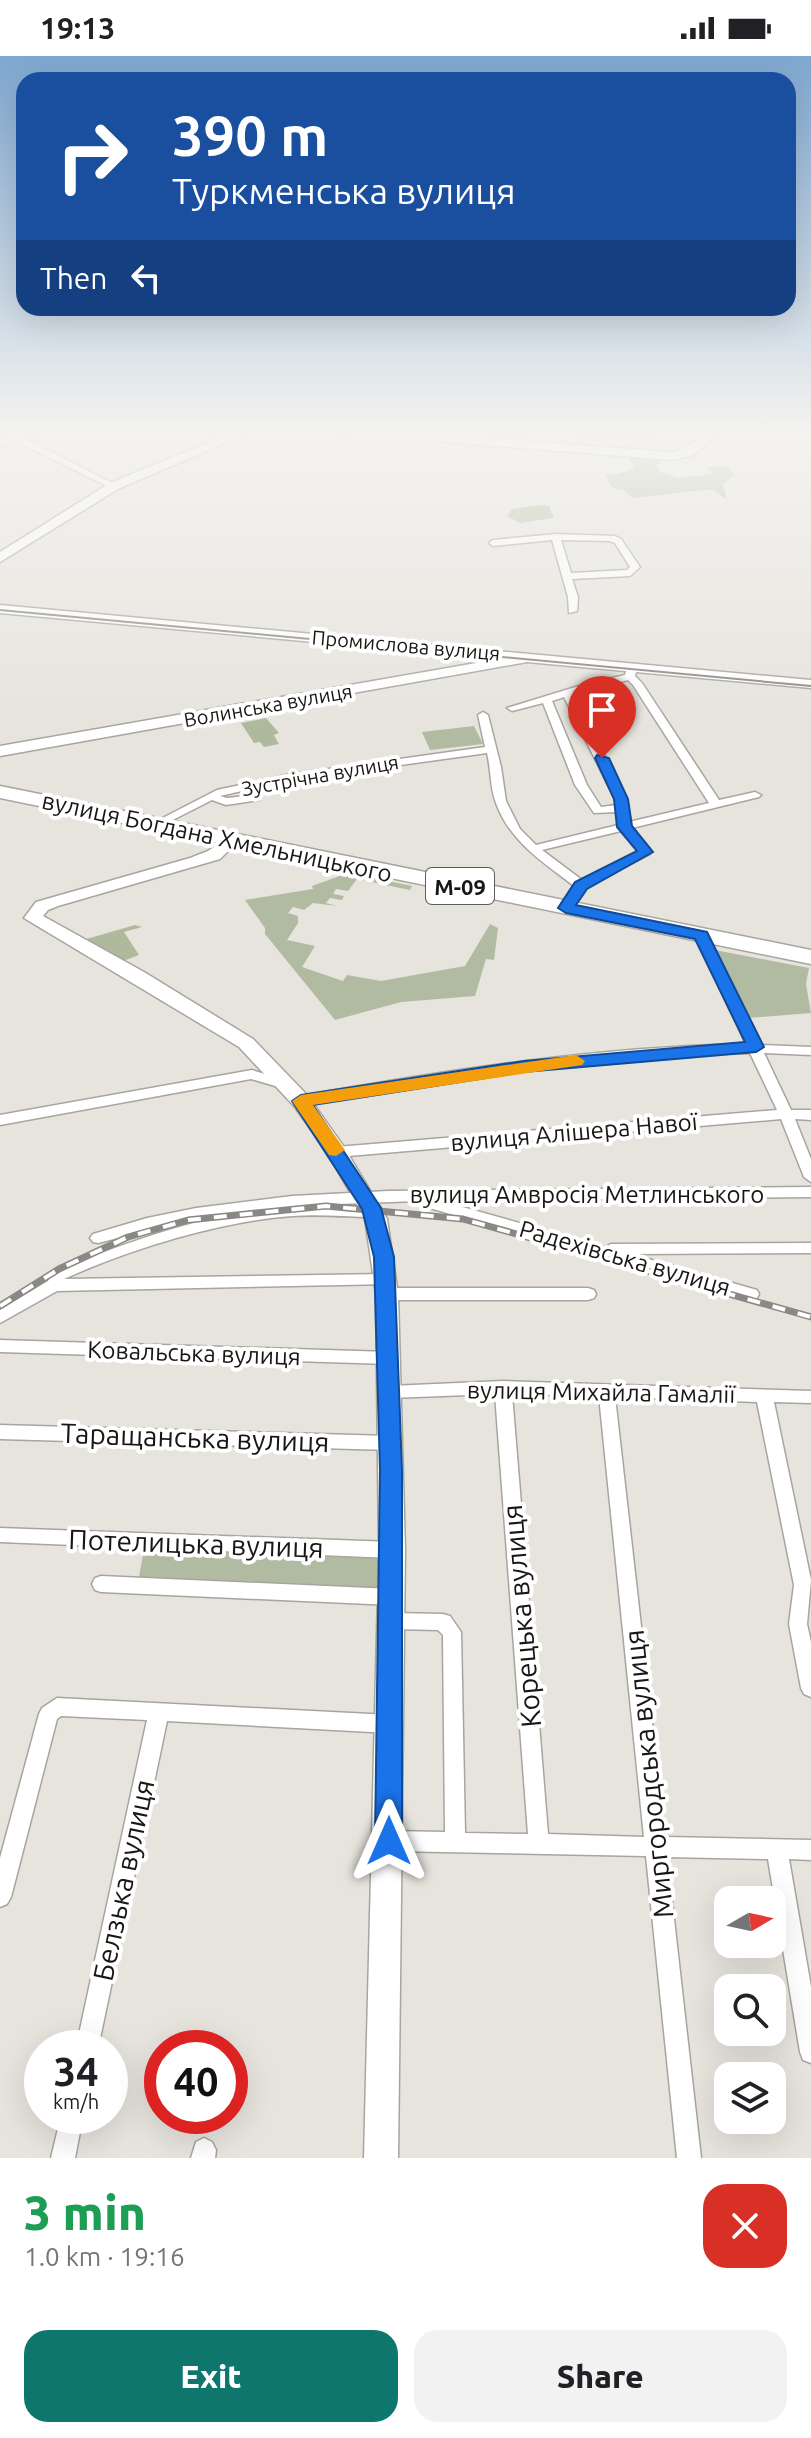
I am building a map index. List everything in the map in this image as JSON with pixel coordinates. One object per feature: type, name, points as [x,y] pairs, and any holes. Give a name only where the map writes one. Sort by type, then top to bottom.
[{"type":"main road","name":"вулиця Богдана Хмельницького","points":[[0,792],[811,957]]},
{"type":"street","points":[[0,558],[47,528]]},
{"type":"street","points":[[556,537],[567,576],[572,611]]},
{"type":"street","points":[[493,543],[556,537],[612,538],[618,541],[635,567],[630,573],[567,576]]},
{"type":"street","name":"Промислова вулиця","points":[[0,609],[536,657],[631,672],[811,684]]},
{"type":"street","name":"Волинська вулиця","points":[[0,751],[536,657]]},
{"type":"street","points":[[512,708],[568,694],[631,672],[716,804]]},
{"type":"street","points":[[566,908],[581,885],[646,852],[624,827],[622,808],[593,737],[568,694]]},
{"type":"street","points":[[547,700],[581,785],[598,811],[622,808]]},
{"type":"street","points":[[483,715],[502,807],[515,830],[533,849],[581,885]]},
{"type":"street","name":"Зустрічна вулиця","points":[[155,825],[211,796],[286,778],[491,749]]},
{"type":"street","points":[[533,849],[755,795]]},
{"type":"street","points":[[211,796],[226,802],[255,798]]},
{"type":"street","points":[[231,840],[214,855],[196,862],[52,902],[36,912],[33,918],[138,976],[246,1043],[293,1094],[337,1152],[368,1203],[382,1244],[390,1392],[392,1609],[381,2158]]},
{"type":"street","points":[[701,935],[756,1047],[811,1177]]},
{"type":"street","points":[[238,1076],[253,1062],[253,1053],[246,1043]]},
{"type":"street","points":[[0,1120],[238,1076],[264,1076],[293,1094],[524,1067],[756,1047],[811,1051]]},
{"type":"street","name":"вулиця Алішера Навої","points":[[337,1152],[786,1114],[811,1115]]},
{"type":"street","name":"вулиця Амвросія Метлинського","points":[[368,1203],[407,1196],[811,1192]]},
{"type":"street","name":"Радехівська вулиця","points":[[407,1196],[751,1294]]},
{"type":"street","points":[[98,1238],[160,1218],[216,1207],[368,1203]]},
{"type":"street","points":[[54,1285],[58,1275],[143,1243],[227,1221],[368,1203]]},
{"type":"street","points":[[594,1249],[811,1248]]},
{"type":"street","points":[[0,1317],[54,1285],[386,1287],[588,1294]]},
{"type":"street","name":"Ковальська вулиця","points":[[0,1346],[389,1358]]},
{"type":"street","name":"вулиця Михайла Гамалії","points":[[390,1392],[503,1387],[811,1397]]},
{"type":"street","name":"Корецька вулиця","points":[[503,1387],[539,1845]]},
{"type":"street","name":"Миргородська вулиця","points":[[606,1389],[689,2158]]},
{"type":"street","points":[[764,1395],[803,1585],[798,1624],[811,1688]]},
{"type":"street","name":"Таращанська вулиця","points":[[0,1432],[391,1443]]},
{"type":"street","name":"Потелицька вулиця","points":[[0,1535],[392,1550]]},
{"type":"street","points":[[101,1584],[392,1609],[443,1622],[452,1632],[455,1843]]},
{"type":"street","points":[[0,1897],[49,1714],[57,1707],[390,1724]]},
{"type":"street","name":"Белзька вулиця","points":[[91,2030],[159,1712]]},
{"type":"street","points":[[389,1841],[811,1850]]},
{"type":"street","points":[[777,1849],[811,2052]]},
{"type":"street","points":[[63,2158],[68,2134]]},
{"type":"green space","points":[[266,718],[279,733],[274,735],[279,744],[264,747],[260,742],[254,743],[241,723]]},
{"type":"green space","points":[[474,726],[483,744],[430,750],[422,732]]},
{"type":"green space","points":[[348,873],[412,886],[410,890],[357,879],[348,891],[336,889],[333,894],[344,896],[342,900],[330,898],[326,903],[337,906],[313,903],[304,910],[293,907],[288,913],[298,916],[298,923],[287,940],[315,946],[302,967],[343,981],[347,975],[381,981],[465,966],[490,924],[498,928],[494,960],[486,959],[475,996],[401,1002],[335,1020],[265,934],[265,928],[245,900],[313,889],[312,886]]},
{"type":"green space","points":[[135,925],[142,927],[124,932],[139,955],[123,961],[83,940]]},
{"type":"green space","points":[[715,950],[809,968],[806,984],[811,1013],[748,1018]]},
{"type":"green space","points":[[145,1544],[388,1553],[387,1594],[138,1582]]},
{"type":"tram line","points":[[0,610],[811,686]]},
{"type":"railway","points":[[0,1306],[59,1269],[128,1237],[188,1220],[326,1206],[463,1219],[811,1317]]},
{"type":"slow traffic","points":[[336,1150],[301,1101],[576,1061]]},
{"type":"route","points":[[389,1841],[391,1470],[384,1257],[371,1208],[301,1101],[524,1067],[680,1051],[756,1047],[701,935],[566,908],[581,885],[646,852],[624,827],[621,799],[602,758]]}]
